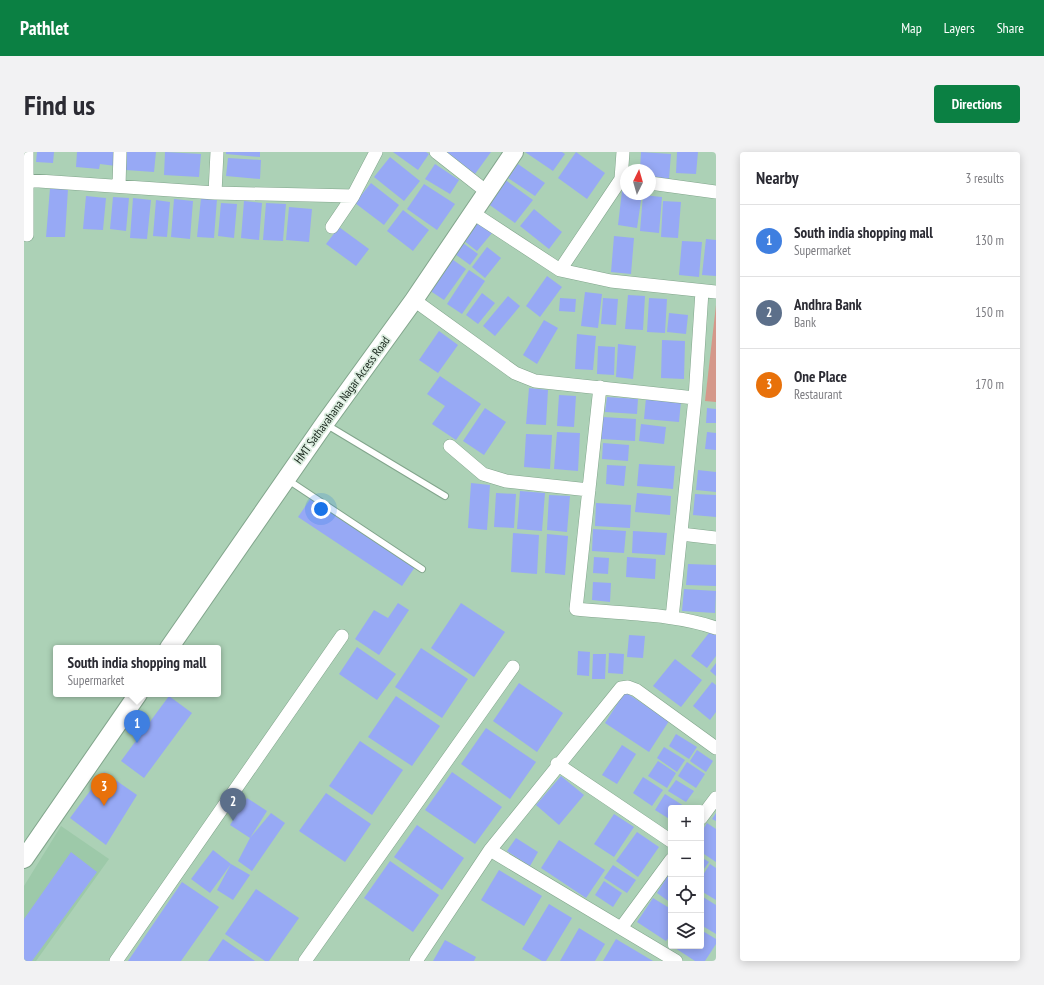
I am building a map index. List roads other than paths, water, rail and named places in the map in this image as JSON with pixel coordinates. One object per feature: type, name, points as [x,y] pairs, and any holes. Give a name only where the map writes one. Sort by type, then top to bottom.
[{"type":"street","points":[[26,235],[25,180],[27,152]]},
{"type":"street","points":[[119,186],[120,152]]},
{"type":"street","points":[[215,193],[217,152]]},
{"type":"street","points":[[332,227],[353,196],[376,152]]},
{"type":"street","points":[[436,152],[488,192]]},
{"type":"street","name":"HMT Sathavahana Nagar Access Road","points":[[171,645],[324,423],[414,300],[514,152]]},
{"type":"street","points":[[623,152],[623,164]]},
{"type":"street","points":[[25,180],[215,193],[353,196]]},
{"type":"street","points":[[560,270],[620,184]]},
{"type":"street","points":[[656,184],[716,192]]},
{"type":"street","points":[[473,213],[560,270],[612,281],[716,292]]},
{"type":"street","points":[[672,618],[695,398],[702,291]]},
{"type":"street","points":[[414,300],[516,373],[535,381],[695,398]]},
{"type":"street","points":[[600,387],[576,610],[672,618],[701,623],[716,628]]},
{"type":"street","points":[[450,446],[483,474],[506,481],[589,490]]},
{"type":"street","points":[[681,534],[716,538]]},
{"type":"street","points":[[116,961],[342,636]]},
{"type":"street","points":[[305,961],[513,667]]},
{"type":"street","points":[[416,961],[490,850],[557,764],[621,688],[628,687],[636,690],[716,748]]},
{"type":"street","points":[[24,859],[136,697]]},
{"type":"street","points":[[557,764],[668,839]]},
{"type":"street","points":[[704,814],[716,798]]},
{"type":"street","points":[[490,850],[676,961]]},
{"type":"street","points":[[621,928],[668,864]]},
{"type":"lane","points":[[324,423],[445,496]]},
{"type":"lane","points":[[286,479],[422,569]]},
{"type":"place","name":"South india shopping mall","points":[[137,743]]},
{"type":"place","name":"One Place","points":[[104,806]]},
{"type":"place","name":"Andhra Bank","points":[[233,821]]}]
